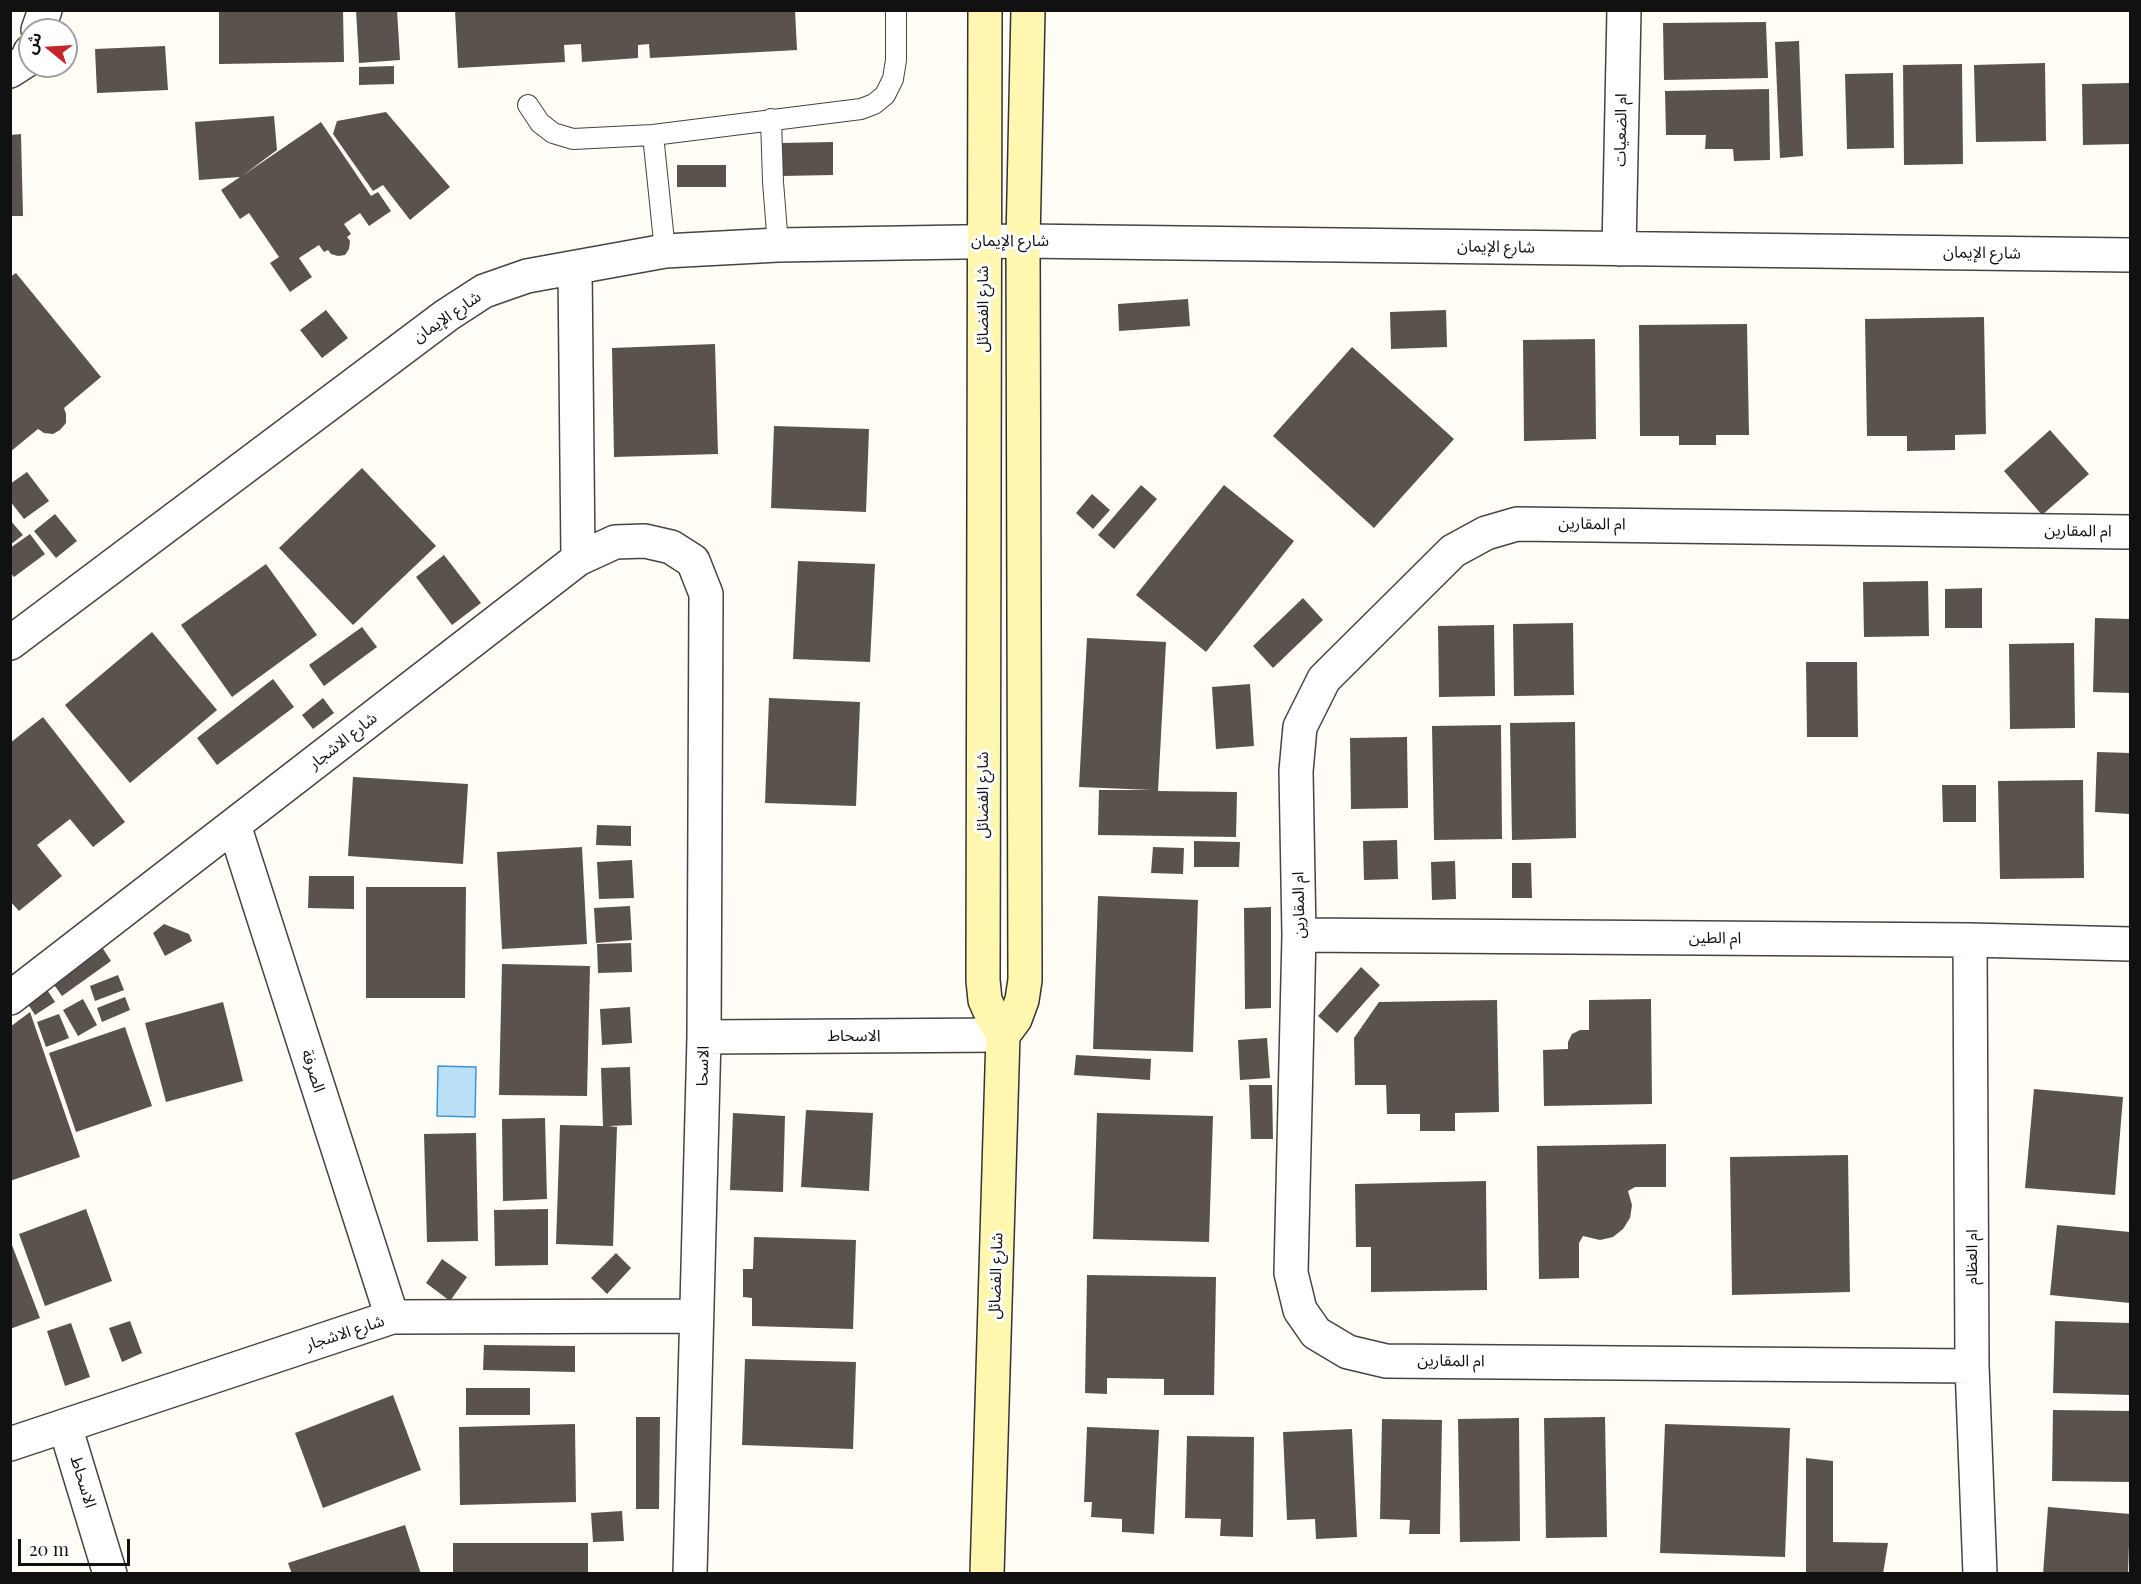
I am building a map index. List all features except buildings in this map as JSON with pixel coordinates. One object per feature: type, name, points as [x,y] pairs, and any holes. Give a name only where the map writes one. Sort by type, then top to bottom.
[{"type":"street","name":"شارع الفضائل","points":[[985,10],[983,980],[989,1009],[1004,1035],[987,1574]]},
{"type":"street","points":[[1006,10],[1008,22],[1007,189],[1011,209],[1023,241]]},
{"type":"street","points":[[1004,1035],[1015,1019],[1022,1000],[1025,980],[1023,241],[1028,10]]},
{"type":"street","name":"ام الضعيات","points":[[1619,249],[1624,10]]},
{"type":"street","name":"شارع الإيمان","points":[[10,643],[447,315],[484,291],[527,276],[665,251],[778,244],[983,240],[2130,255]]},
{"type":"street","points":[[983,240],[992,259],[1000,301],[1000,479],[1013,502],[1024,510]]},
{"type":"street","points":[[575,268],[578,559]]},
{"type":"street","name":"ام المقارين","points":[[1972,1366],[1386,1361],[1348,1353],[1316,1333],[1299,1310],[1291,1273],[1299,935],[1296,771],[1300,727],[1324,679],[1453,551],[1486,533],[1516,524],[2130,532]]},
{"type":"street","name":"شارع الاشجار","points":[[10,998],[578,559],[615,542],[645,541],[671,547],[693,561]]},
{"type":"street","name":"الاسحا","points":[[690,1574],[704,1037],[706,594],[693,561]]},
{"type":"street","name":"الصرفة","points":[[234,825],[392,1317]]},
{"type":"street","name":"ام الطين","points":[[1299,935],[1970,940],[2130,944]]},
{"type":"street","name":"ام العظام","points":[[1970,940],[1972,1366],[1980,1574]]},
{"type":"street","name":"الاسحاط","points":[[704,1037],[1004,1035]]},
{"type":"street","name":"شارع الاشجار","points":[[10,1444],[392,1317],[695,1316]]},
{"type":"street","name":"الاسحاط","points":[[66,1426],[110,1574]]},
{"type":"lane","points":[[528,105],[540,123],[553,133],[573,139],[653,135],[861,109],[874,104],[885,95],[893,79],[896,60],[896,10]]},
{"type":"lane","points":[[771,119],[778,244]]},
{"type":"lane","points":[[653,135],[665,251]]},
{"type":"water","points":[[438,1066],[476,1067],[475,1117],[437,1116]]}]
